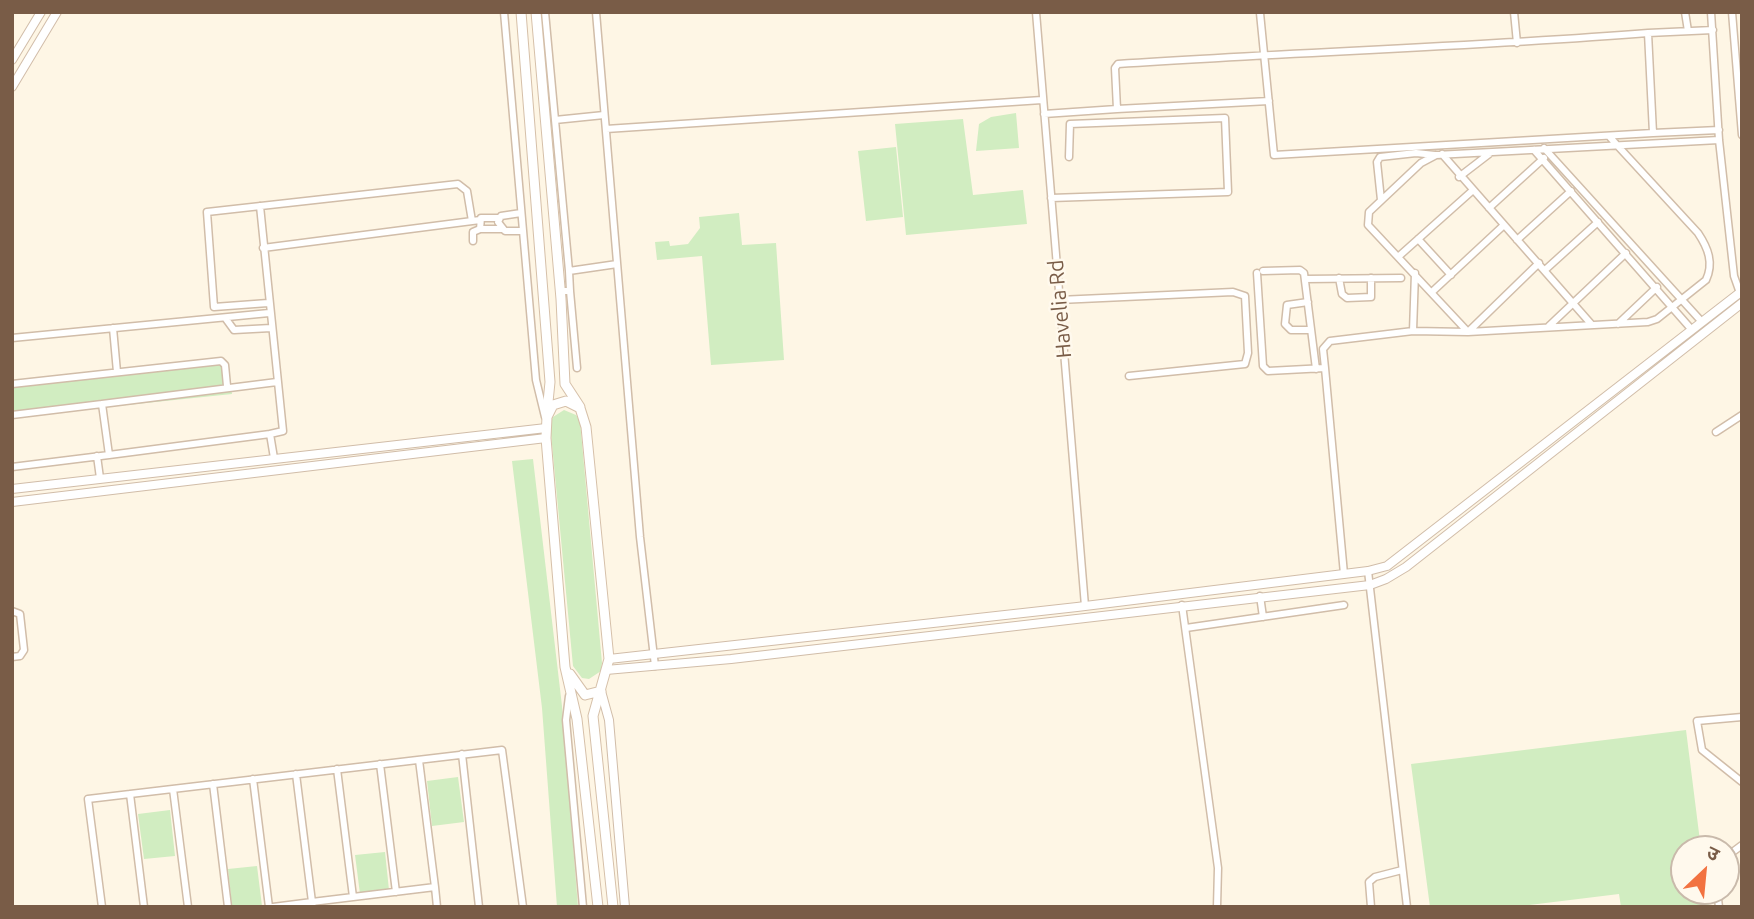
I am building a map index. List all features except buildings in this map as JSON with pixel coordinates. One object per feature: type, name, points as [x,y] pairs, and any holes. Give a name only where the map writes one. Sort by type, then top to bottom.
[{"type":"main road","points":[[521,12],[550,382],[546,427],[564,654],[577,719],[598,907]]},
{"type":"main road","points":[[536,12],[565,291],[565,384],[580,408],[586,427],[609,659],[593,716],[614,907]]},
{"type":"main road","points":[[546,427],[553,405],[566,401],[580,408]]},
{"type":"main road","points":[[564,654],[572,679],[579,690],[585,695],[601,691]]},
{"type":"street","points":[[12,60],[41,12]]},
{"type":"street","points":[[12,87],[57,12]]},
{"type":"street","points":[[504,12],[536,380],[546,427]]},
{"type":"street","points":[[545,12],[569,271],[565,291],[577,368]]},
{"type":"street","points":[[596,12],[640,537],[655,666]]},
{"type":"street","name":"Havelia Rd","points":[[1036,12],[1085,606]]},
{"type":"street","points":[[1261,12],[1275,155],[1719,130]]},
{"type":"street","points":[[1514,12],[1517,43]]},
{"type":"street","points":[[1685,12],[1688,31]]},
{"type":"street","points":[[606,670],[1370,584],[1387,579],[1406,567],[1715,318],[1741,292],[1734,276],[1719,140],[1711,12]]},
{"type":"street","points":[[1742,19],[1733,16],[1739,65],[1742,135]]},
{"type":"street","points":[[1117,109],[1115,68],[1118,64],[1713,30]]},
{"type":"street","points":[[1648,33],[1653,133]]},
{"type":"street","points":[[606,129],[1042,100]]},
{"type":"street","points":[[1044,114],[1269,101]]},
{"type":"street","points":[[555,120],[604,115]]},
{"type":"street","points":[[1051,198],[1228,192],[1226,118],[1070,124],[1069,157]]},
{"type":"street","points":[[1697,131],[1698,141]]},
{"type":"street","points":[[1344,574],[1323,349],[1330,341],[1413,331],[1468,332],[1648,322],[1706,280],[1710,272],[1707,247],[1609,136]]},
{"type":"street","points":[[1489,208],[1545,154],[1616,144],[1719,140]]},
{"type":"street","points":[[1381,200],[1377,162],[1380,157],[1416,153],[1439,155],[1534,150],[1545,154],[1702,322]]},
{"type":"street","points":[[1460,177],[1490,153]]},
{"type":"street","points":[[1545,154],[1571,191],[1692,330]]},
{"type":"street","points":[[1439,155],[1592,324]]},
{"type":"street","points":[[1439,155],[1421,163],[1381,200],[1369,212],[1368,225],[1433,291],[1468,332]]},
{"type":"street","points":[[268,303],[214,307],[205,215],[260,206],[458,184],[467,191],[480,229]]},
{"type":"street","points":[[1398,257],[1472,191]]},
{"type":"street","points":[[1517,240],[1571,191]]},
{"type":"street","points":[[12,467],[283,431],[260,206]]},
{"type":"street","points":[[263,248],[521,213]]},
{"type":"street","points":[[499,218],[501,229]]},
{"type":"street","points":[[1545,270],[1598,222]]},
{"type":"street","points":[[1433,291],[1504,225]]},
{"type":"street","points":[[473,241],[473,232],[480,229],[522,231]]},
{"type":"street","points":[[1418,239],[1451,275]]},
{"type":"street","points":[[1549,326],[1572,301],[1626,253]]},
{"type":"street","points":[[1468,332],[1539,263]]},
{"type":"street","points":[[569,271],[617,264]]},
{"type":"street","points":[[1316,369],[1305,279],[1300,270],[1260,272],[1263,366],[1268,370],[1316,369],[1325,368]]},
{"type":"street","points":[[1413,331],[1415,273]]},
{"type":"street","points":[[1339,278],[1342,294],[1366,299],[1372,291],[1371,278]]},
{"type":"street","points":[[1305,279],[1401,278]]},
{"type":"street","points":[[1618,324],[1657,287]]},
{"type":"street","points":[[1059,300],[1233,292],[1245,296],[1248,353],[1245,364],[1129,376]]},
{"type":"street","points":[[528,293],[544,293]]},
{"type":"street","points":[[1308,302],[1287,305],[1285,324],[1291,330],[1311,330]]},
{"type":"street","points":[[609,659],[1053,610],[1368,571],[1388,566],[1702,322],[1742,303]]},
{"type":"street","points":[[12,338],[269,313]]},
{"type":"street","points":[[226,319],[234,330],[271,328]]},
{"type":"street","points":[[113,328],[117,372]]},
{"type":"street","points":[[12,384],[221,361],[225,365],[227,386]]},
{"type":"street","points":[[12,415],[227,386],[277,382]]},
{"type":"street","points":[[102,404],[109,455]]},
{"type":"street","points":[[1716,432],[1742,415]]},
{"type":"street","points":[[12,489],[546,427]]},
{"type":"street","points":[[12,502],[546,427]]},
{"type":"street","points":[[270,434],[274,458]]},
{"type":"street","points":[[97,456],[100,478]]},
{"type":"street","points":[[1368,571],[1407,907]]},
{"type":"street","points":[[1260,596],[1263,617]]},
{"type":"street","points":[[1182,605],[1219,868],[1217,907]]},
{"type":"street","points":[[1186,628],[1344,605]]},
{"type":"street","points":[[1053,610],[1054,620]]},
{"type":"street","points":[[12,611],[20,614],[24,650],[20,656],[12,657]]},
{"type":"street","points":[[601,691],[609,720],[625,907]]},
{"type":"street","points":[[570,693],[566,720],[583,907]]},
{"type":"street","points":[[1742,717],[1697,721],[1702,750],[1742,782]]},
{"type":"street","points":[[102,907],[88,799],[502,750],[523,907]]},
{"type":"street","points":[[462,754],[480,907]]},
{"type":"street","points":[[419,760],[437,907]]},
{"type":"street","points":[[380,764],[396,892]]},
{"type":"street","points":[[337,769],[353,897]]},
{"type":"street","points":[[296,774],[313,904]]},
{"type":"street","points":[[253,779],[271,907],[313,904],[435,887]]},
{"type":"street","points":[[213,784],[228,907]]},
{"type":"street","points":[[173,789],[188,907]]},
{"type":"street","points":[[130,794],[144,907]]},
{"type":"street","points":[[1371,907],[1369,882],[1375,877],[1402,870]]},
{"type":"green space","points":[[1016,113],[1019,148],[976,151],[979,124],[991,117]]},
{"type":"green space","points":[[963,119],[973,195],[1023,190],[1027,224],[906,235],[895,124]]},
{"type":"green space","points":[[896,147],[903,217],[866,221],[858,151]]},
{"type":"green space","points":[[739,213],[742,245],[776,243],[784,360],[711,365],[702,256],[657,260],[655,242],[669,241],[670,246],[688,244],[700,228],[699,217]]},
{"type":"green space","points":[[228,363],[232,394],[12,417],[12,386]]},
{"type":"green space","points":[[564,410],[576,415],[580,421],[602,663],[601,671],[589,679],[582,678],[573,666],[550,423],[553,417]]},
{"type":"green space","points":[[533,459],[562,706],[578,907],[557,907],[542,708],[512,461]]},
{"type":"green space","points":[[1686,730],[1699,835],[1670,835],[1670,905],[1709,907],[1621,907],[1619,894],[1513,907],[1430,907],[1411,764]]},
{"type":"green space","points":[[458,777],[464,822],[432,826],[427,781]]},
{"type":"green space","points":[[170,810],[175,856],[144,859],[138,814]]},
{"type":"green space","points":[[385,852],[389,890],[360,894],[355,855]]},
{"type":"green space","points":[[257,866],[262,906],[232,907],[228,869]]}]
